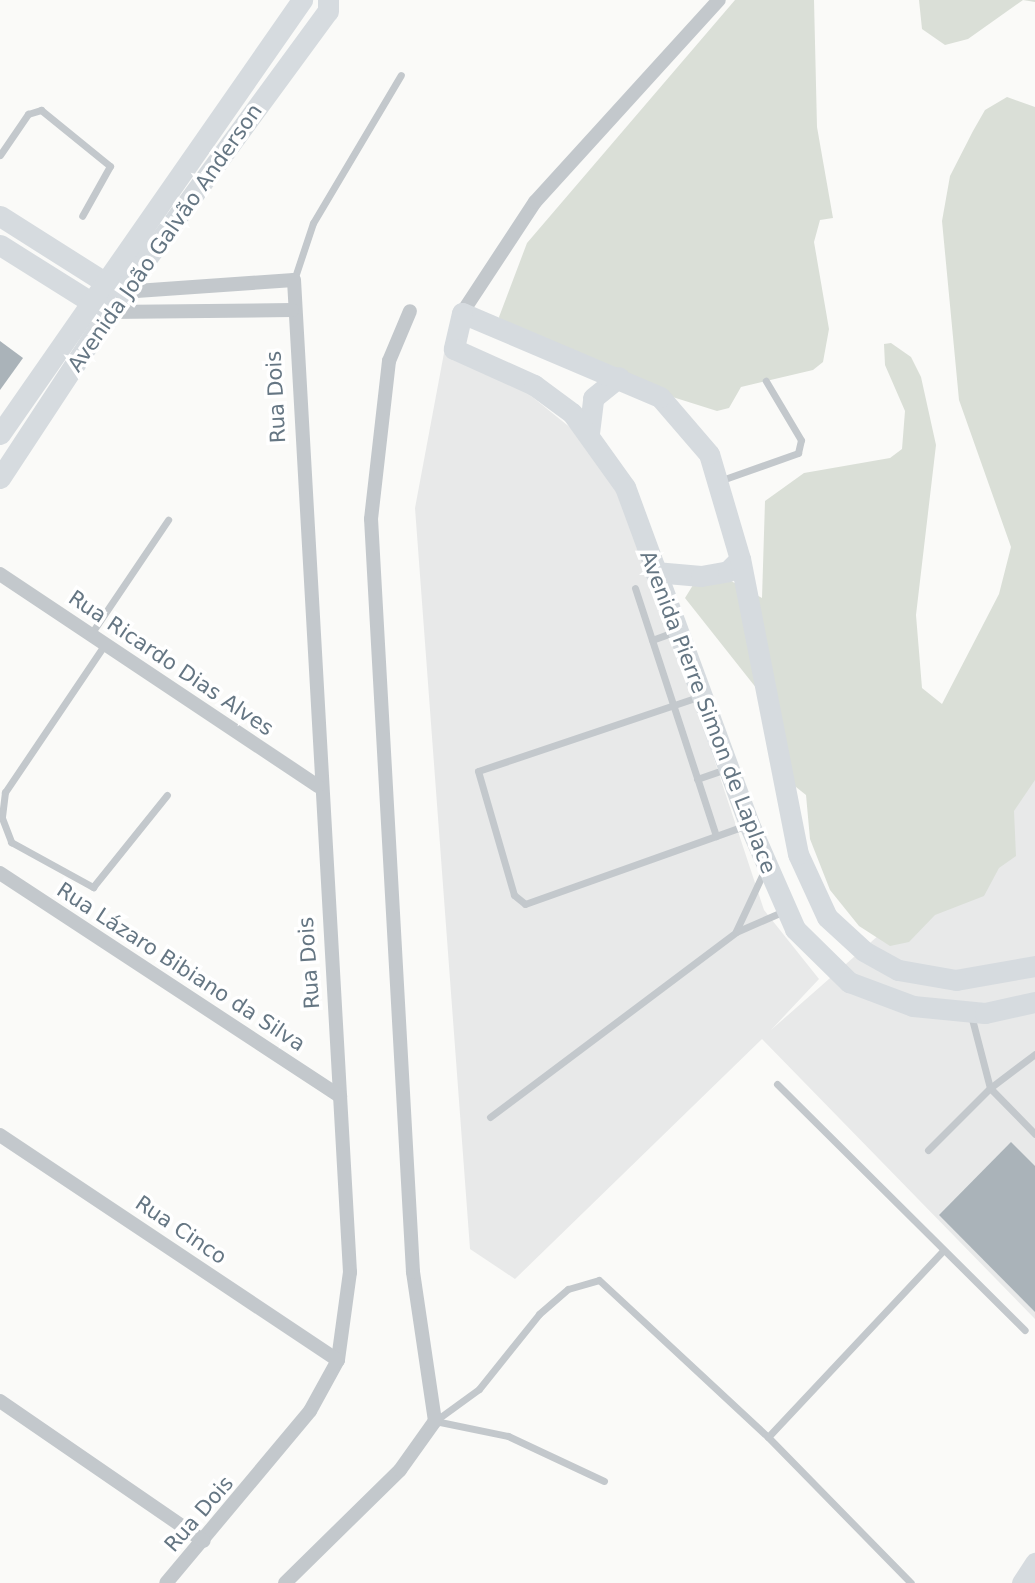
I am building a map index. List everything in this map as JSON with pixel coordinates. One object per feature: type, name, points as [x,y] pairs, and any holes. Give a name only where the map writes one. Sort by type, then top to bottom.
[{"type":"street","name":"Avenida João Galvão Anderson","points":[[0,433],[101,282],[302,0]]},
{"type":"street","name":"Avenida João Galvão Anderson","points":[[0,478],[122,292],[328,11],[328,0]]},
{"type":"street","name":"Avenida Pierre Simon de Laplace","points":[[719,0],[535,202],[462,313],[454,349],[534,385],[589,433],[625,487],[748,824],[785,911],[822,961],[881,995],[971,1013],[1035,1002]]},
{"type":"street","points":[[0,216],[101,282],[122,292],[294,280]]},
{"type":"street","points":[[0,245],[108,312],[292,310]]},
{"type":"street","name":"Rua Dois","points":[[166,1583],[274,1461],[338,1360],[350,1272],[318,786],[292,310],[294,280]]},
{"type":"street","points":[[285,1583],[400,1470],[435,1421],[413,1272],[371,519],[389,362],[410,311]]},
{"type":"street","name":"Avenida Pierre Simon de Laplace","points":[[462,313],[619,377],[681,416],[709,454],[740,559],[798,854],[827,917],[843,933],[898,970],[956,980],[1035,966]]},
{"type":"street","points":[[589,433],[593,398],[619,377]]},
{"type":"street","points":[[655,572],[701,576],[728,571],[740,559]]},
{"type":"street","name":"Rua Ricardo Dias Alves","points":[[0,574],[318,786]]},
{"type":"street","name":"Rua Lázaro Bibiano da Silva","points":[[0,873],[340,1096]]},
{"type":"street","points":[[822,961],[843,933]]},
{"type":"street","name":"Rua Cinco","points":[[0,1135],[338,1360]]},
{"type":"street","points":[[0,1401],[204,1541]]},
{"type":"street","points":[[1022,1583],[1035,1563]]},
{"type":"lane","points":[[294,280],[313,223],[401,75]]},
{"type":"lane","points":[[0,155],[28,114],[41,110],[110,166],[82,216]]},
{"type":"lane","points":[[718,481],[798,453],[801,440],[766,381]]},
{"type":"lane","points":[[90,634],[168,520]]},
{"type":"lane","points":[[635,588],[716,836]]},
{"type":"lane","points":[[652,640],[678,631]]},
{"type":"lane","points":[[105,644],[5,792],[2,818],[11,842],[93,887],[167,795]]},
{"type":"lane","points":[[702,695],[478,771],[476,781],[514,895],[525,904],[748,824]]},
{"type":"lane","points":[[697,779],[728,768]]},
{"type":"lane","points":[[736,932],[766,867]]},
{"type":"lane","points":[[490,1117],[736,932],[785,911]]},
{"type":"lane","points":[[971,1013],[990,1087],[1035,1133]]},
{"type":"lane","points":[[928,1150],[990,1087],[1035,1054]]},
{"type":"lane","points":[[777,1084],[942,1252],[1025,1330]]},
{"type":"lane","points":[[768,1437],[942,1252]]},
{"type":"lane","points":[[435,1421],[479,1389],[539,1314],[568,1289],[598,1280],[768,1437],[911,1583]]},
{"type":"lane","points":[[435,1421],[508,1436],[604,1481]]},
{"type":"shaded area","points":[[735,0],[814,0],[817,127],[833,218],[820,220],[814,242],[829,329],[823,362],[813,370],[741,387],[729,408],[717,411],[625,382],[503,329],[499,317],[527,243]]},
{"type":"shaded area","points":[[919,0],[1023,0],[968,39],[945,45],[922,29]]},
{"type":"shaded area","points":[[1007,97],[1035,107],[1035,780],[1014,811],[1016,856],[999,868],[984,896],[935,915],[909,942],[890,946],[859,926],[830,890],[810,839],[806,795],[786,779],[757,689],[685,598],[693,585],[722,576],[762,598],[765,501],[804,473],[890,458],[902,449],[905,411],[885,365],[884,344],[891,343],[911,357],[921,377],[936,445],[916,615],[922,688],[942,704],[999,594],[1011,547],[959,400],[942,221],[950,176],[973,131],[985,110]]},
{"type":"shaded area","points":[[444,353],[520,387],[598,450],[650,566],[764,910],[819,979],[771,1030],[954,869],[1035,679],[1035,1319],[762,1039],[515,1279],[470,1249],[415,508]]},
{"type":"building","points":[[0,341],[23,358],[0,390]]},
{"type":"building","points":[[1011,1142],[1035,1166],[1035,1312],[939,1215]]}]
